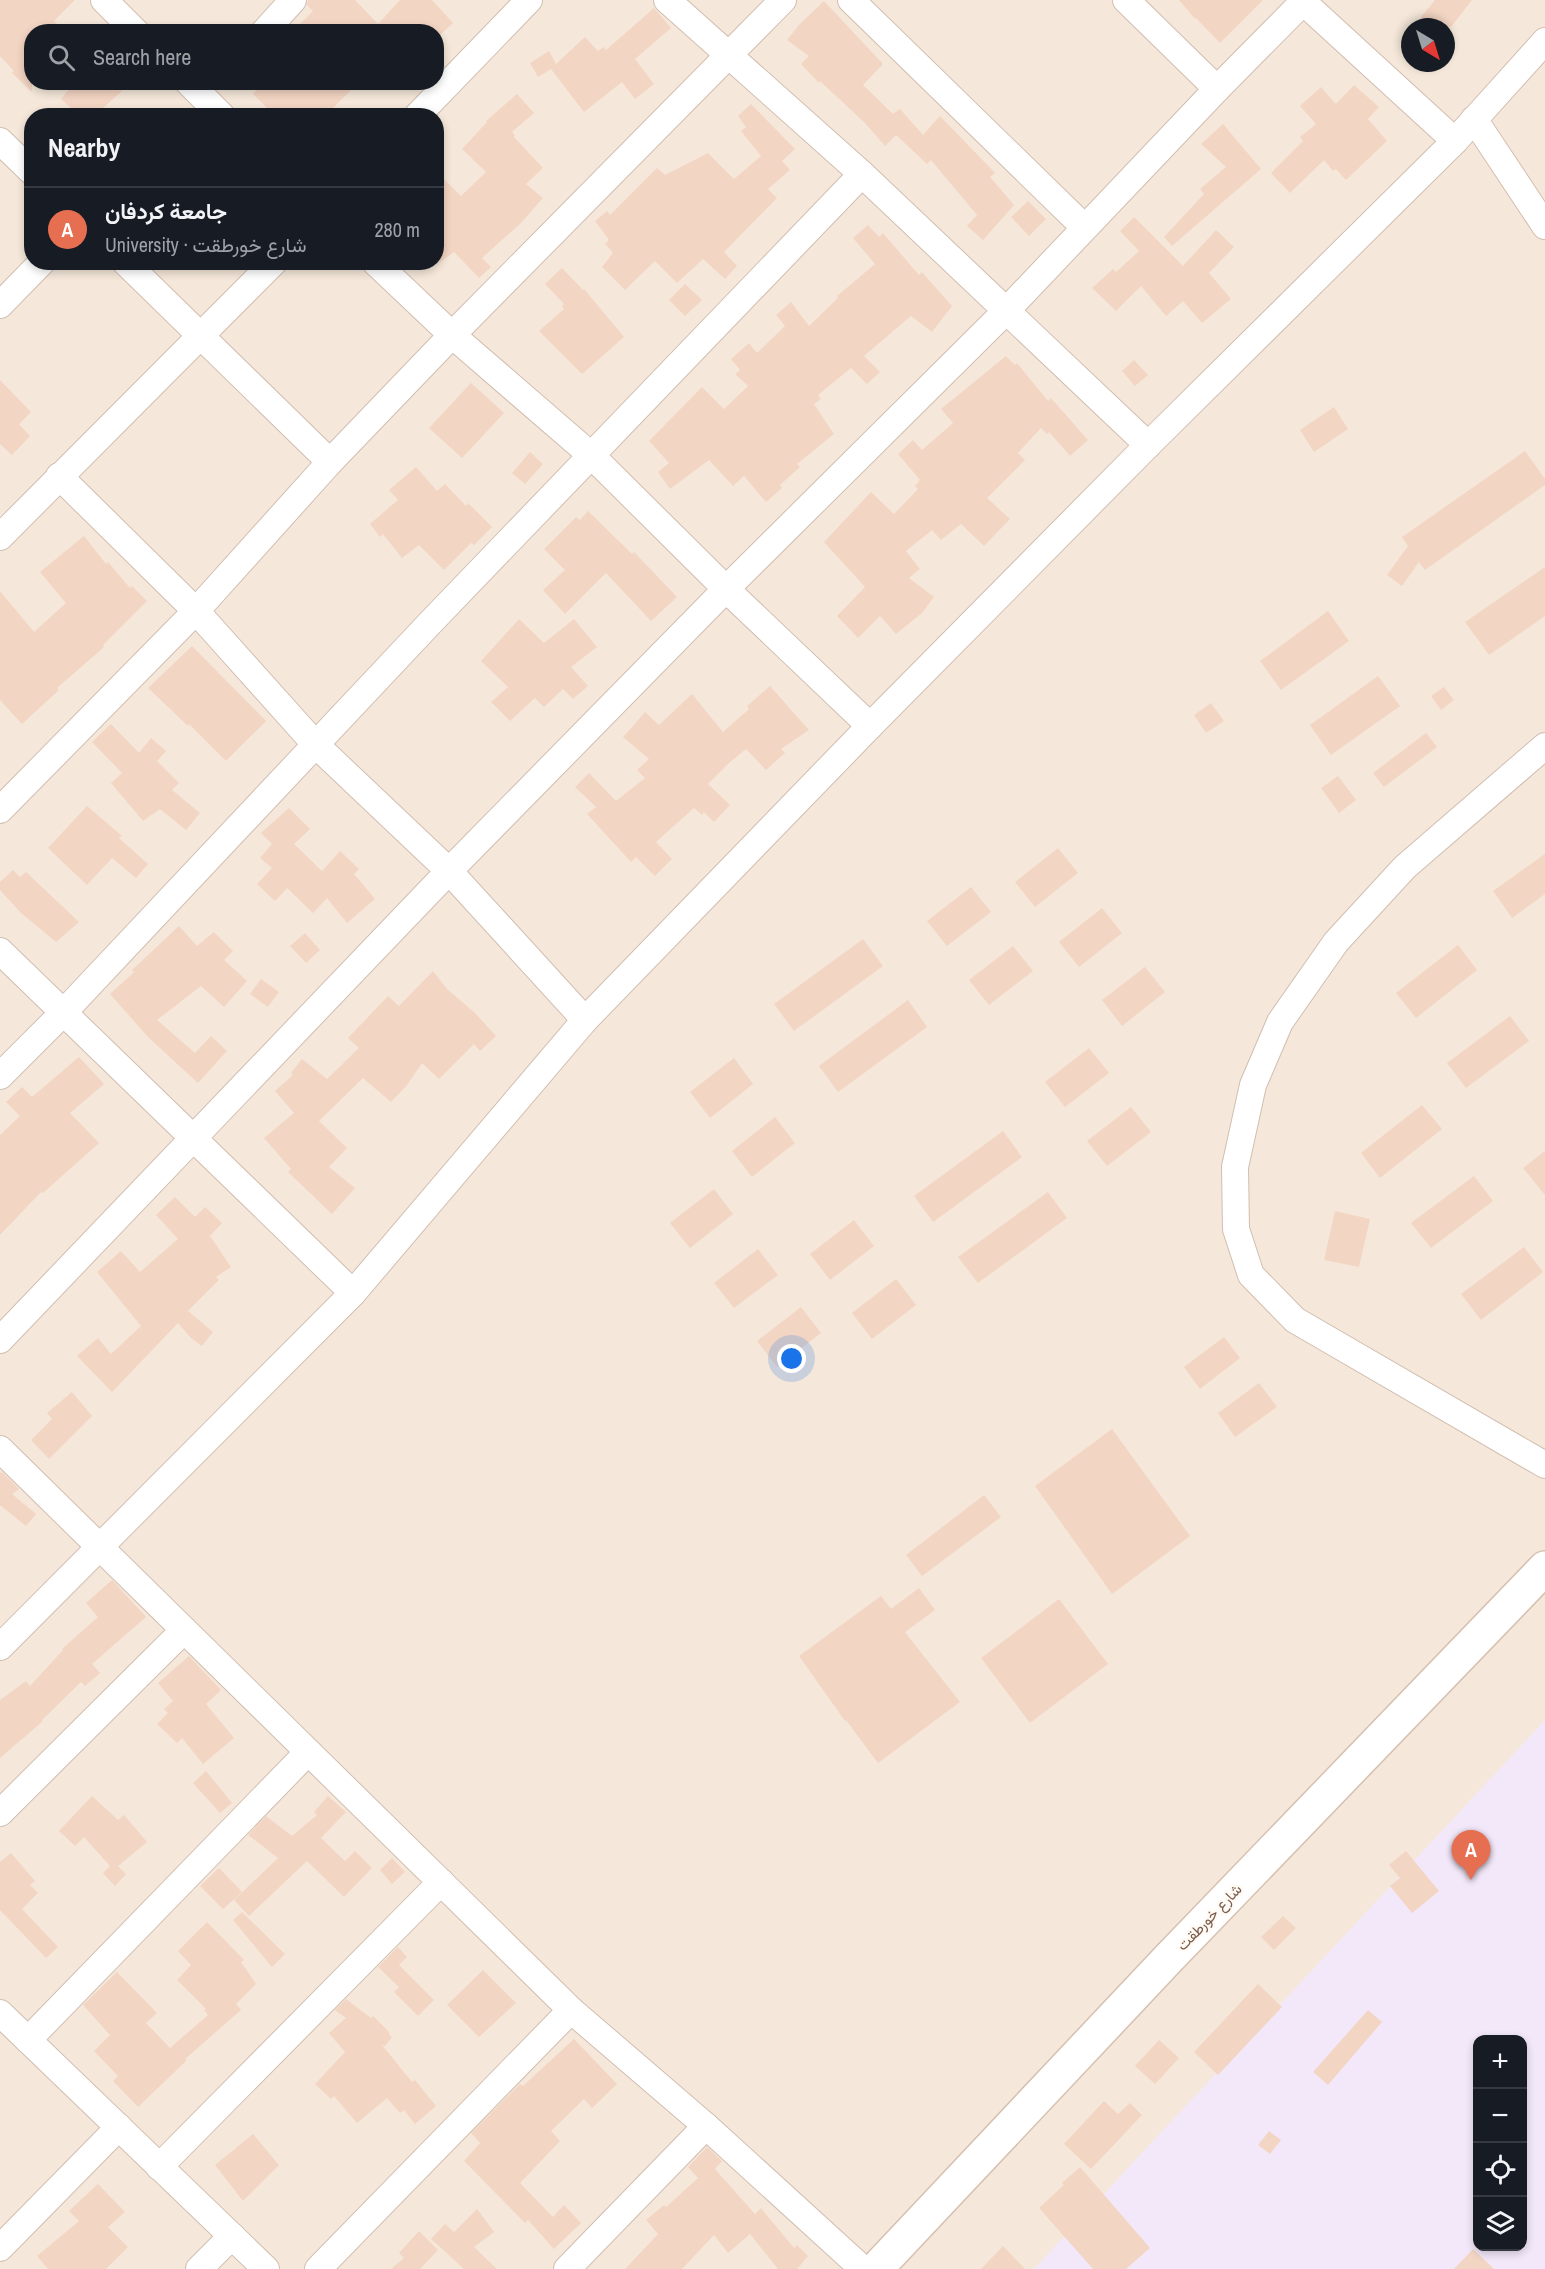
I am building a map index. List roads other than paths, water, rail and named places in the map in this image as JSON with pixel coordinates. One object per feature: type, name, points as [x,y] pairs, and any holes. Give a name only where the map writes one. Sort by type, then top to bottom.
[{"type":"street","points":[[104,0],[128,24]]},
{"type":"street","points":[[271,24],[293,0]]},
{"type":"street","points":[[444,88],[529,0]]},
{"type":"street","points":[[668,0],[862,174],[1148,445]]},
{"type":"street","points":[[0,810],[196,611],[330,462],[452,335],[783,0]]},
{"type":"street","points":[[851,0],[1084,227]]},
{"type":"street","points":[[1126,0],[1216,89]]},
{"type":"street","points":[[0,1340],[450,871],[726,589],[1007,310],[1216,89],[1303,1],[1455,141]]},
{"type":"street","points":[[0,1647],[353,1293],[585,1020],[870,726],[1148,445],[1455,141],[1545,41]]},
{"type":"street","points":[[204,90],[216,108]]},
{"type":"street","points":[[425,108],[442,90]]},
{"type":"street","points":[[1474,119],[1545,226]]},
{"type":"street","points":[[0,141],[24,164]]},
{"type":"street","points":[[0,1076],[63,1013],[862,174]]},
{"type":"street","points":[[0,305],[34,270]]},
{"type":"street","points":[[133,270],[330,462]]},
{"type":"street","points":[[0,537],[266,270]]},
{"type":"street","points":[[383,270],[452,335],[592,456],[726,589],[870,726]]},
{"type":"street","points":[[59,476],[196,611],[316,745],[450,871],[585,1020]]},
{"type":"street","points":[[1545,746],[1405,867],[1336,942],[1280,1022],[1253,1084],[1235,1167],[1236,1229],[1251,1275],[1295,1320],[1545,1465]]},
{"type":"street","points":[[0,951],[353,1293]]},
{"type":"street","points":[[0,1449],[571,2010],[706,2126],[863,2269]]},
{"type":"street","name":"شارع خورطقت","points":[[876,2269],[1168,1959],[1545,1568]]},
{"type":"street","points":[[0,1814],[184,1630]]},
{"type":"street","points":[[28,2040],[308,1752]]},
{"type":"street","points":[[159,2167],[441,1882]]},
{"type":"street","points":[[318,2269],[571,2010]]},
{"type":"street","points":[[2,2019],[28,2040],[266,2269]]},
{"type":"street","points":[[567,2269],[706,2126]]},
{"type":"street","points":[[0,2248],[119,2127]]},
{"type":"street","points":[[199,2269],[232,2236]]},
{"type":"place","name":"جامعة كردفان","points":[[1471,1880]]}]
